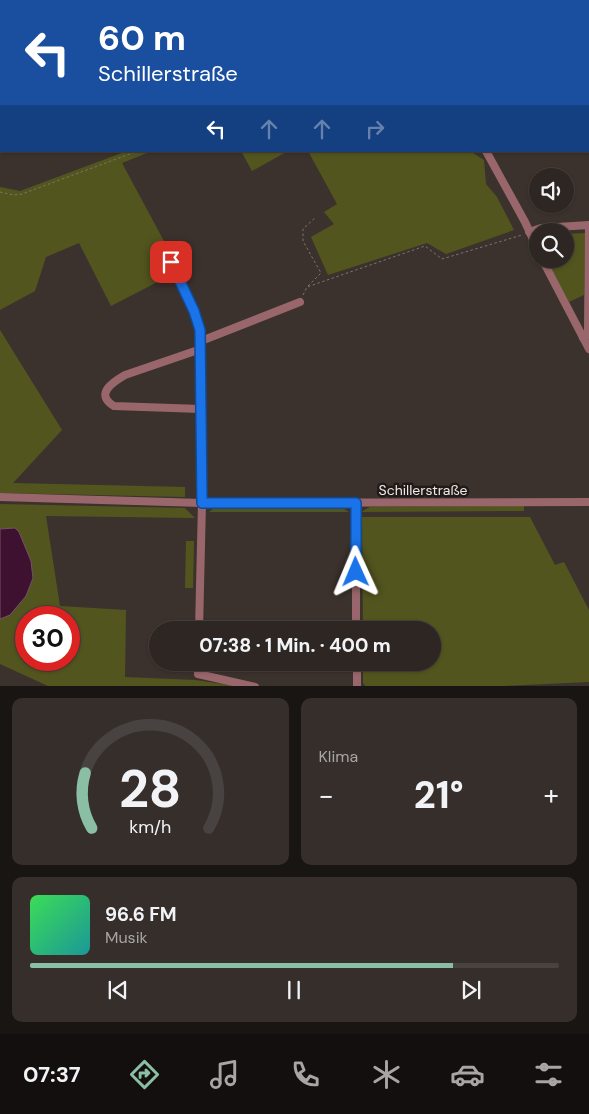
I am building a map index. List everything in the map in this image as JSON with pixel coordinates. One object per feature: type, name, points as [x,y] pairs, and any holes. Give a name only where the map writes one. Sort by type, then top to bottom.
[{"type":"street","points":[[487,152],[529,232]]},
{"type":"street","points":[[574,226],[589,225],[588,331],[587,336],[583,338]]},
{"type":"street","points":[[163,246],[194,311],[200,330],[202,503],[199,621]]},
{"type":"street","points":[[547,268],[589,348]]},
{"type":"street","points":[[201,409],[114,406],[107,400],[106,394],[107,389],[113,382],[125,375],[201,345],[300,302]]},
{"type":"street","name":"Schillerstraße","points":[[0,497],[202,503],[589,502]]},
{"type":"street","points":[[356,503],[356,621]]},
{"type":"street","points":[[198,671],[198,674],[255,686]]},
{"type":"street","points":[[357,671],[357,686]]},
{"type":"path","points":[[0,192],[14,195],[22,194],[135,152]]},
{"type":"path","points":[[300,302],[306,287],[321,272],[304,241],[303,229],[316,217]]},
{"type":"path","points":[[306,287],[425,246],[442,258],[529,232]]},
{"type":"shaded area","points":[[124,152],[150,152],[122,163],[165,243],[156,247],[171,275],[111,306],[79,243],[46,257],[35,291],[0,310],[0,187],[20,191]]},
{"type":"shaded area","points":[[242,152],[286,152],[252,171]]},
{"type":"shaded area","points":[[309,152],[472,152],[484,160],[486,184],[497,197],[514,230],[446,254],[427,243],[328,275],[311,237],[334,224],[324,212],[337,204]]},
{"type":"shaded area","points":[[585,233],[584,295],[569,302],[551,268],[574,268],[574,234]]},
{"type":"shaded area","points":[[0,330],[62,430],[13,483],[185,487],[185,497],[0,493]]},
{"type":"shaded area","points":[[0,504],[185,508],[195,518],[46,516],[60,606],[18,606],[33,578],[12,528],[0,529]]},
{"type":"shaded area","points":[[524,506],[524,511],[361,512],[370,507]]},
{"type":"shaded area","points":[[215,507],[341,507],[349,512],[209,512]]},
{"type":"shaded area","points":[[362,517],[530,517],[555,565],[564,562],[589,610],[589,682],[503,686],[365,686],[363,683],[363,671],[441,671],[441,621],[363,621]]},
{"type":"shaded area","points":[[15,528],[19,532],[31,561],[33,578],[26,596],[18,606],[15,606],[10,615],[0,619],[0,529]]},
{"type":"shaded area","points":[[186,541],[194,541],[193,588],[185,588]]},
{"type":"shaded area","points":[[80,607],[126,610],[125,677],[195,680],[238,686],[48,686],[15,671],[80,671]]},
{"type":"shaded area","points":[[15,609],[15,671],[0,664],[0,619]]},
{"type":"route","points":[[171,262],[194,311],[200,330],[202,503],[356,503],[356,572]]}]
